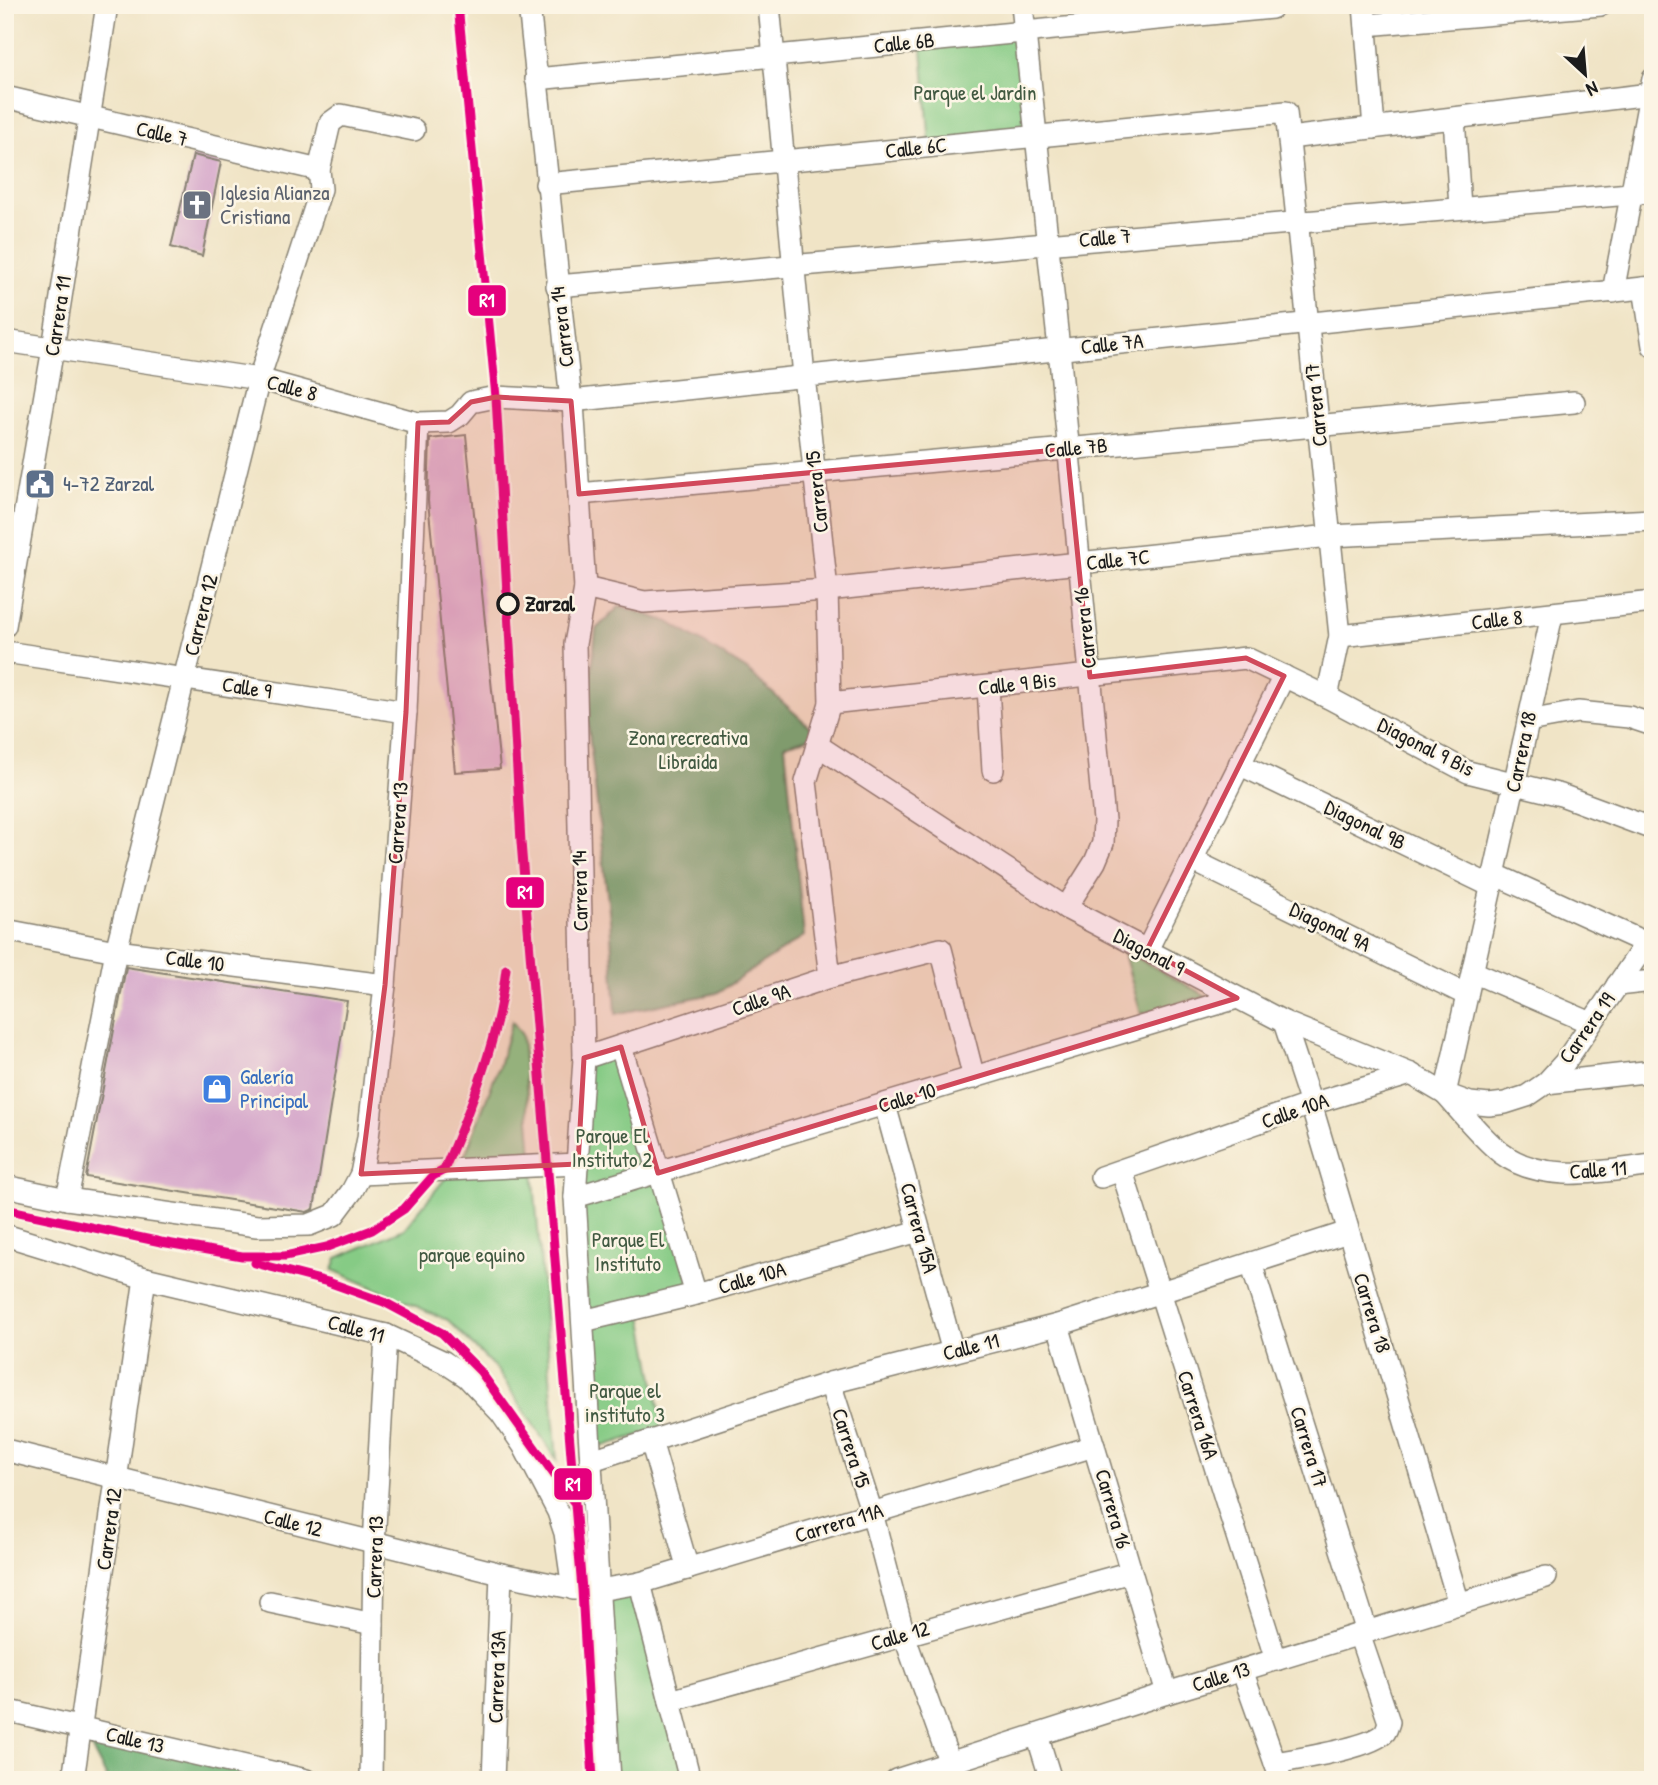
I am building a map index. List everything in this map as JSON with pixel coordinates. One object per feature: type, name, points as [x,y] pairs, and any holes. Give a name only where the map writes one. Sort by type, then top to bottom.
[{"type":"street","name":"Carrera 11","points":[[5,626],[53,348],[107,5]]},
{"type":"street","name":"Carrera 14","points":[[529,5],[557,286],[570,401],[573,403],[584,588],[576,644],[584,1058],[575,1197],[592,1460],[584,1590],[610,1780]]},
{"type":"street","name":"Carrera 15","points":[[769,5],[827,590],[830,704],[806,782],[830,976]]},
{"type":"street","name":"Carrera 16","points":[[1022,5],[1059,349],[1104,820],[1103,843],[1095,862],[1066,908]]},
{"type":"street","points":[[1374,128],[1365,15],[1601,5]]},
{"type":"street","name":"Calle 6B","points":[[536,79],[1272,6]]},
{"type":"street","points":[[1289,138],[1454,118],[1651,86],[1649,117],[1631,194],[1613,292]]},
{"type":"street","name":"Calle 7","points":[[5,97],[319,170]]},
{"type":"street","name":"Calle 6C","points":[[547,184],[1286,112]]},
{"type":"street","name":"Carrera 17","points":[[1286,112],[1340,636],[1327,696]]},
{"type":"street","name":"Carrera 12","points":[[66,1199],[116,951],[260,379],[321,188],[319,170],[330,122],[341,115],[414,130]]},
{"type":"street","points":[[1454,118],[1460,208]]},
{"type":"street","name":"Calle 7","points":[[557,286],[1653,192]]},
{"type":"street","points":[[1649,287],[1653,346]]},
{"type":"street","name":"Calle 7A","points":[[570,401],[1649,287]]},
{"type":"street","name":"Calle 8","points":[[5,341],[260,379],[418,423],[449,422],[460,415],[471,402],[496,397],[570,401]]},
{"type":"street","name":"Calle 7B","points":[[579,494],[1574,402]]},
{"type":"street","name":"Carrera 13","points":[[66,1199],[257,1226],[309,1225],[334,1215],[361,1174],[368,1138],[385,985],[406,712],[418,423]]},
{"type":"street","name":"Calle 7C","points":[[584,588],[644,602],[827,590],[1329,536],[1653,520]]},
{"type":"street","name":"Calle 8","points":[[1340,636],[1653,602]]},
{"type":"street","name":"Carrera 18","points":[[1446,1094],[1552,615]]},
{"type":"street","name":"Calle 9","points":[[5,652],[406,712]]},
{"type":"street","name":"Calle 9 Bis","points":[[830,704],[1246,658]]},
{"type":"street","name":"Diagonal 9 Bis","points":[[1246,658],[1327,696],[1468,772],[1562,794],[1653,829]]},
{"type":"street","points":[[1147,950],[1284,676]]},
{"type":"street","points":[[988,687],[993,770]]},
{"type":"street","points":[[1528,721],[1578,712],[1629,717],[1653,725]]},
{"type":"street","name":"Diagonal 9","points":[[817,745],[1066,908],[1237,998],[1284,1022],[1411,1074],[1446,1094],[1470,1103],[1505,1103]]},
{"type":"street","name":"Diagonal 9B","points":[[1240,764],[1493,880],[1649,938]]},
{"type":"street","name":"Diagonal 9A","points":[[1192,860],[1467,995]]},
{"type":"street","name":"Calle 10","points":[[5,930],[116,951],[385,985]]},
{"type":"street","name":"Carrera 19","points":[[1505,1103],[1527,1096],[1546,1083],[1565,1062],[1649,938]]},
{"type":"street","name":"Calle 9A","points":[[584,1058],[621,1048],[830,976],[941,949],[974,1078]]},
{"type":"street","points":[[1472,972],[1591,1023]]},
{"type":"street","points":[[1617,985],[1653,981]]},
{"type":"street","name":"Calle 10","points":[[575,1197],[1237,998]]},
{"type":"street","name":"Carrera 18","points":[[1284,1022],[1311,1104],[1458,1604]]},
{"type":"street","points":[[621,1048],[696,1294]]},
{"type":"street","points":[[1546,1083],[1653,1071]]},
{"type":"street","name":"Calle 10A","points":[[1101,1177],[1311,1104],[1411,1074]]},
{"type":"street","name":"Calle 11","points":[[1446,1094],[1503,1154],[1524,1164],[1546,1171],[1578,1174],[1653,1166]]},
{"type":"street","name":"Carrera 15A","points":[[885,1105],[953,1352]]},
{"type":"street","points":[[361,1174],[578,1164]]},
{"type":"street","name":"Carrera 16A","points":[[1122,1171],[1276,1660]]},
{"type":"street","points":[[5,1186],[66,1199]]},
{"type":"street","name":"Calle 10A","points":[[583,1321],[696,1294],[919,1231]]},
{"type":"street","name":"Calle 11","points":[[592,1460],[830,1383],[1058,1325],[1348,1232]]},
{"type":"street","name":"Calle 11","points":[[5,1235],[145,1278],[386,1335],[444,1362],[467,1377],[501,1413],[523,1445],[558,1512],[584,1590]]},
{"type":"street","name":"Carrera 17","points":[[1251,1263],[1389,1722],[1387,1731],[1380,1737],[1278,1772]]},
{"type":"street","name":"Carrera 12","points":[[73,1780],[145,1278]]},
{"type":"street","name":"Carrera 16","points":[[1058,1325],[1167,1693]]},
{"type":"street","name":"Carrera 13","points":[[371,1780],[374,1544],[386,1335]]},
{"type":"street","name":"Carrera 15","points":[[830,1383],[872,1513],[904,1635],[953,1771]]},
{"type":"street","points":[[651,1441],[688,1569]]},
{"type":"street","name":"Carrera 11A","points":[[584,1590],[640,1583],[1094,1446]]},
{"type":"street","name":"Calle 12","points":[[5,1450],[374,1544],[501,1574],[584,1590]]},
{"type":"street","name":"Calle 12","points":[[670,1701],[1131,1572]]},
{"type":"street","name":"Carrera 13A","points":[[493,1780],[501,1574]]},
{"type":"street","name":"Calle 13","points":[[896,1780],[953,1771],[1037,1735],[1546,1577]]},
{"type":"street","points":[[640,1583],[690,1780]]},
{"type":"street","points":[[270,1602],[373,1624]]},
{"type":"street","points":[[1242,1670],[1278,1772]]},
{"type":"street","name":"Calle 13","points":[[5,1710],[306,1780]]},
{"type":"street","points":[[1037,1735],[1051,1780]]},
{"type":"highlighted area","points":[[496,397],[571,401],[579,494],[1067,449],[1090,677],[1246,658],[1284,676],[1147,950],[1237,998],[658,1173],[621,1047],[584,1058],[578,1164],[361,1174],[385,985],[406,712],[418,423],[449,422],[471,402]]},
{"type":"green space","name":"Parque el Jardin","points":[[1017,36],[1028,138],[930,146],[922,49]]},
{"type":"green space","name":"Zona recreativa Libraida","points":[[620,606],[669,622],[747,670],[819,735],[785,745],[804,936],[717,993],[616,1014],[610,920],[587,715],[596,629]]},
{"type":"green space","points":[[1123,950],[1206,996],[1141,1014]]},
{"type":"green space","name":"parque equino","points":[[512,1021],[522,1035],[557,1460],[497,1370],[448,1320],[333,1270],[337,1258],[404,1229],[466,1153],[499,1066]]},
{"type":"green space","points":[[621,1048],[692,1292],[641,1309],[663,1428],[597,1448],[577,1172],[584,1059]]},
{"type":"green space","points":[[637,1582],[690,1780],[610,1780],[602,1589]]},
{"type":"green space","points":[[81,1728],[306,1780],[108,1780]]},
{"type":"building","name":"Iglesia Alianza Cristiana","points":[[193,155],[221,162],[202,256],[171,247]]},
{"type":"building","points":[[466,435],[500,769],[455,772],[428,501],[430,439]]},
{"type":"building","name":"Galería Principal","points":[[126,967],[347,1001],[314,1209],[307,1212],[86,1177]]},
{"type":"transit line","name":"R1","points":[[458,5],[496,397],[521,842],[582,1590],[593,1780]]},
{"type":"transit line","name":"R1","points":[[5,1209],[242,1256],[285,1256],[327,1247],[372,1230],[404,1209],[433,1176],[444,1170],[490,1048],[506,969]]},
{"type":"transit line","name":"R1","points":[[255,1263],[328,1282],[384,1302],[442,1333],[480,1371],[573,1501]]},
{"type":"place","name":"Iglesia Alianza Cristiana","points":[[197,205]]},
{"type":"place","name":"4-72 Zarzal","points":[[40,484]]},
{"type":"place","name":"Zarzal","points":[[508,604]]},
{"type":"place","name":"Galería Principal","points":[[217,1089]]},
{"type":"park label","name":"Parque El Instituto 2","points":[[612,1148]]},
{"type":"park label","name":"Parque El Instituto","points":[[628,1252]]},
{"type":"park label","name":"Parque el instituto 3","points":[[625,1403]]}]
